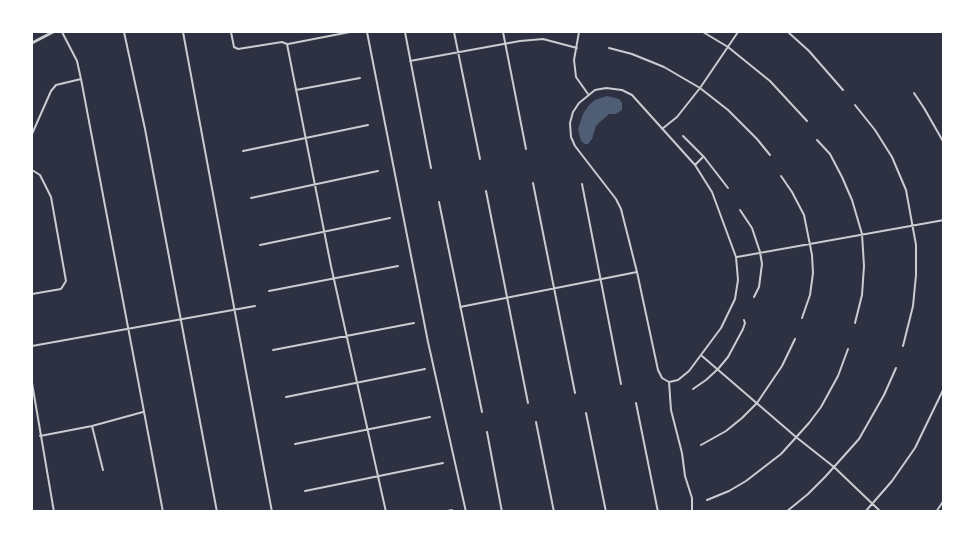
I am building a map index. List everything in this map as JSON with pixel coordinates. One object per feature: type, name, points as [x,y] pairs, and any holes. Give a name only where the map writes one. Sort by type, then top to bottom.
[{"type":"street","points":[[32,43],[53,32]]},
{"type":"street","points":[[62,32],[77,61],[81,79],[162,512]]},
{"type":"street","points":[[124,32],[145,129],[217,512]]},
{"type":"street","points":[[183,32],[272,512]]},
{"type":"street","points":[[231,32],[234,47],[238,49],[282,42],[287,44],[350,32]]},
{"type":"street","points":[[367,32],[428,342],[466,512]]},
{"type":"street","points":[[405,32],[431,168]]},
{"type":"street","points":[[454,32],[480,159]]},
{"type":"street","points":[[503,32],[526,149]]},
{"type":"street","points":[[579,32],[574,60],[576,77],[588,94]]},
{"type":"street","points":[[703,32],[728,47],[770,81],[807,121]]},
{"type":"street","points":[[662,129],[677,117],[700,88],[738,32]]},
{"type":"street","points":[[788,32],[809,51],[843,90]]},
{"type":"street","points":[[410,61],[543,39],[577,48]]},
{"type":"street","points":[[287,44],[334,278],[386,512]]},
{"type":"street","points":[[609,48],[632,54],[664,67],[700,88],[728,110],[770,155]]},
{"type":"street","points":[[297,90],[360,78]]},
{"type":"street","points":[[32,134],[51,91],[56,85],[81,79]]},
{"type":"street","points":[[606,88],[622,90],[632,95],[662,129],[695,165],[712,192],[736,257],[738,280],[735,299],[721,328],[689,371],[678,380],[669,382],[662,378],[658,370],[621,209],[616,199],[575,146],[570,123],[573,112],[588,94],[606,88]]},
{"type":"street","points":[[914,93],[944,143]]},
{"type":"street","points":[[855,105],[875,130],[892,157],[906,190],[916,244],[916,275],[913,306],[903,346]]},
{"type":"street","points":[[243,151],[368,125]]},
{"type":"street","points":[[683,136],[704,156],[728,188]]},
{"type":"street","points":[[817,140],[830,154],[842,177],[852,200],[862,234],[864,266],[862,295],[855,322]]},
{"type":"street","points":[[695,165],[704,156]]},
{"type":"street","points":[[32,170],[40,175],[51,197],[66,281],[61,289],[32,294]]},
{"type":"street","points":[[251,198],[378,171]]},
{"type":"street","points":[[781,176],[804,215],[810,244],[813,273],[810,295],[802,318]]},
{"type":"street","points":[[533,183],[575,393]]},
{"type":"street","points":[[582,184],[621,384]]},
{"type":"street","points":[[486,191],[528,403]]},
{"type":"street","points":[[439,202],[482,412]]},
{"type":"street","points":[[740,210],[752,228],[762,264],[759,287],[754,297]]},
{"type":"street","points":[[260,244],[390,218]]},
{"type":"street","points":[[736,257],[944,220]]},
{"type":"street","points":[[269,291],[398,266]]},
{"type":"street","points":[[460,307],[637,272]]},
{"type":"street","points":[[32,346],[255,306]]},
{"type":"street","points":[[693,389],[706,380],[728,357],[737,342],[744,321]]},
{"type":"street","points":[[273,350],[414,323]]},
{"type":"street","points":[[701,445],[726,431],[757,403],[782,366],[795,339]]},
{"type":"street","points":[[707,500],[746,481],[781,454],[821,407],[838,376],[848,349]]},
{"type":"street","points":[[702,355],[834,467],[881,512]]},
{"type":"street","points":[[786,512],[808,494],[858,439],[884,395],[896,368]]},
{"type":"street","points":[[286,397],[424,369]]},
{"type":"street","points":[[669,382],[671,410],[692,498],[692,512]]},
{"type":"street","points":[[32,383],[54,512]]},
{"type":"street","points":[[865,512],[892,481],[915,448],[944,388]]},
{"type":"street","points":[[636,403],[658,512]]},
{"type":"street","points":[[40,436],[92,426],[143,412]]},
{"type":"street","points":[[586,412],[606,512]]},
{"type":"street","points":[[295,444],[430,417]]},
{"type":"street","points":[[536,422],[554,512]]},
{"type":"street","points":[[92,426],[103,470]]},
{"type":"street","points":[[487,432],[502,512]]},
{"type":"street","points":[[305,491],[443,463]]},
{"type":"street","points":[[936,512],[944,500]]},
{"type":"street","points":[[443,512],[452,510]]},
{"type":"water","points":[[607,96],[619,99],[622,103],[622,110],[616,114],[609,114],[600,122],[596,126],[592,139],[585,144],[581,141],[578,129],[583,114],[595,100]]}]
